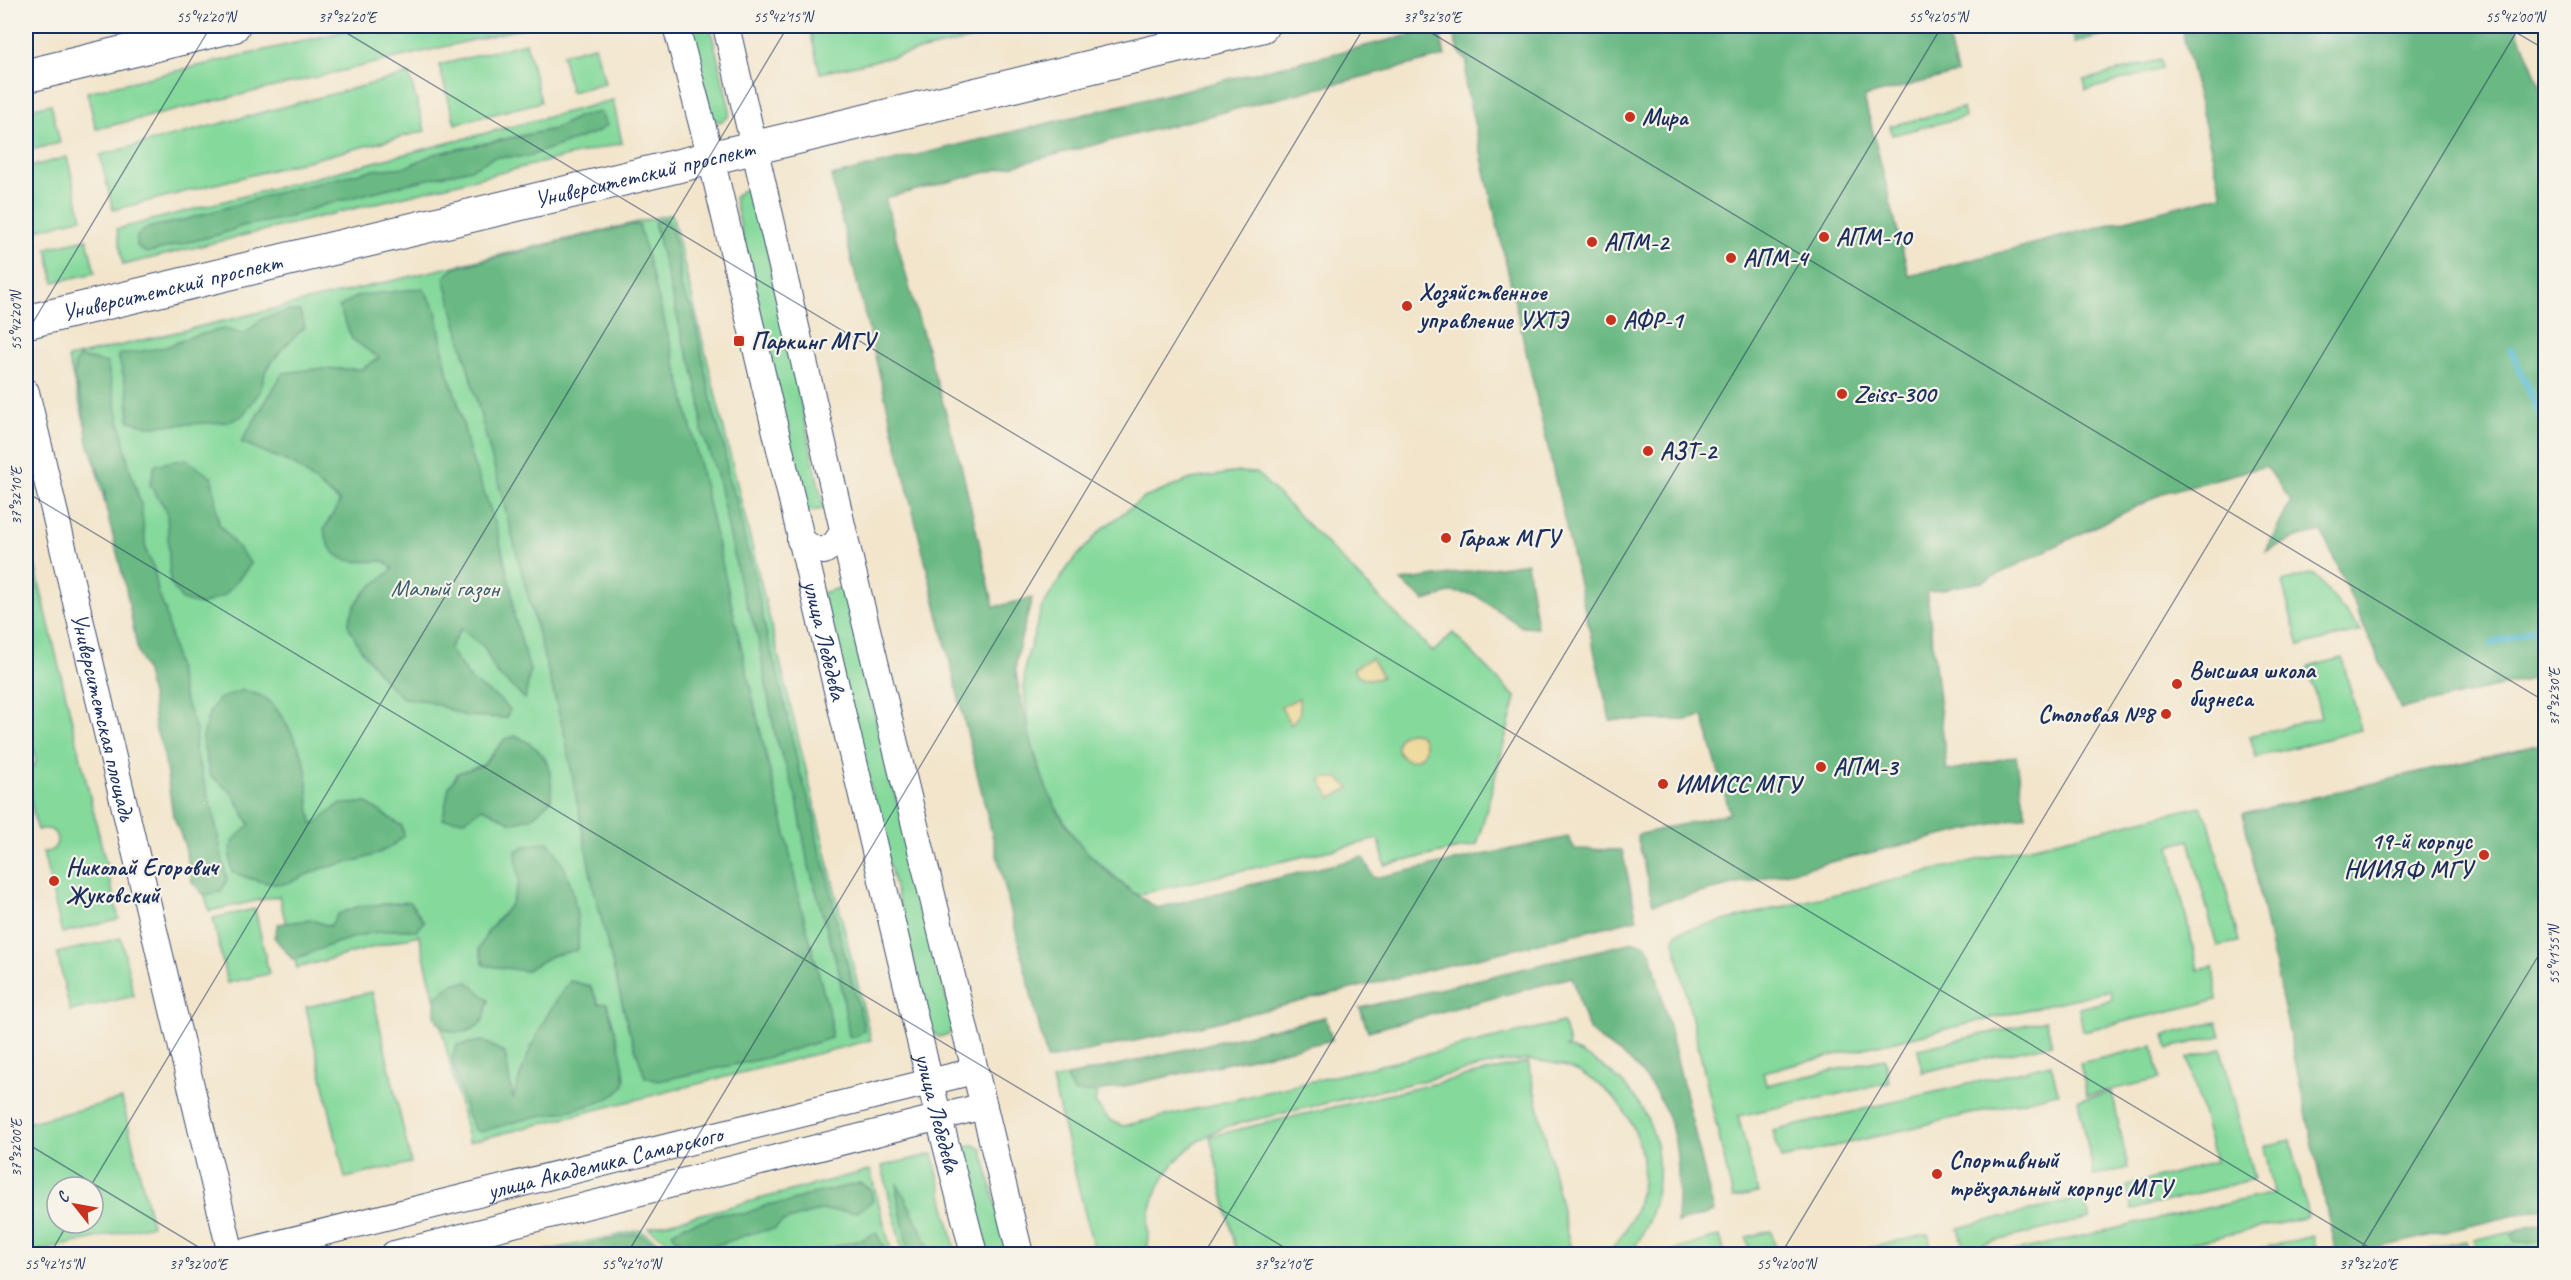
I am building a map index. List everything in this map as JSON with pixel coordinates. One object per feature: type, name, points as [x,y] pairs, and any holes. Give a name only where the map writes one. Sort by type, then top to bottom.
[{"type":"main road","points":[[26,76],[233,26]]},
{"type":"main road","name":"Университетский проспект","points":[[26,322],[1262,26]]},
{"type":"street","name":"улица Лебедева","points":[[676,26],[711,158],[930,1083],[974,1254]]},
{"type":"street","name":"улица Лебедева","points":[[726,26],[843,532],[1020,1254]]},
{"type":"street","name":"Университетская площадь","points":[[26,392],[231,1254]]},
{"type":"street","points":[[800,540],[814,549],[824,551],[835,544],[843,532]]},
{"type":"street","name":"улица Академика Самарского","points":[[236,1254],[974,1071]]},
{"type":"street","name":"улица Академика Самарского","points":[[394,1254],[940,1119],[984,1106]]},
{"type":"green space","points":[[367,26],[532,26],[96,129],[87,92]]},
{"type":"green space","points":[[689,26],[710,26],[730,110],[728,117],[720,122],[713,120]]},
{"type":"green space","points":[[809,26],[1029,26],[820,73]]},
{"type":"green space","points":[[1452,26],[1945,26],[1957,73],[1864,97],[1909,276],[2222,195],[2181,26],[2516,26],[2546,101],[2545,676],[2401,709],[2322,532],[2299,537],[2266,551],[2291,501],[2266,466],[2166,492],[1982,582],[1927,592],[1947,771],[2016,756],[2026,816],[1653,904],[1637,835],[1730,813],[1703,716],[1687,720],[1610,720],[1465,83],[1467,62],[1457,48]]},
{"type":"green space","points":[[2071,26],[2140,26],[2075,43]]},
{"type":"green space","points":[[1439,28],[1445,56],[885,198],[961,465],[994,607],[1032,598],[1019,648],[1016,671],[1042,777],[1068,828],[1105,870],[1129,890],[1157,908],[1363,857],[1374,878],[1568,837],[1575,849],[1622,850],[1637,919],[1163,1035],[1047,1059],[831,176]]},
{"type":"green space","points":[[526,43],[541,102],[455,124],[439,65]]},
{"type":"green space","points":[[595,46],[605,83],[571,92],[562,54]]},
{"type":"green space","points":[[2160,60],[2162,69],[2086,90],[2084,80]]},
{"type":"green space","points":[[409,74],[425,131],[113,210],[100,155]]},
{"type":"green space","points":[[613,100],[622,143],[123,265],[117,229]]},
{"type":"green space","points":[[51,104],[60,143],[26,151],[26,110]]},
{"type":"green space","points":[[1963,108],[1965,117],[1892,135],[1890,126]]},
{"type":"green space","points":[[600,112],[607,125],[597,132],[526,157],[495,157],[471,169],[377,191],[286,218],[242,226],[221,234],[146,253],[137,246],[137,236],[147,228],[372,170],[406,167],[434,154],[554,129],[580,116]]},
{"type":"green space","points":[[67,157],[82,218],[37,230],[26,183],[26,168]]},
{"type":"green space","points":[[751,189],[755,194],[824,509],[806,512],[734,198],[741,191]]},
{"type":"green space","name":"Малый газон","points":[[672,214],[871,1040],[469,1142],[419,935],[297,968],[279,896],[209,911],[68,358]]},
{"type":"green space","points":[[666,219],[672,229],[680,266],[680,285],[693,312],[714,413],[724,447],[729,481],[736,498],[768,642],[778,674],[799,769],[814,816],[818,845],[827,873],[840,936],[863,1023],[864,1030],[856,1037],[849,1036],[839,972],[807,859],[797,799],[775,735],[757,633],[741,588],[717,475],[702,431],[700,400],[692,365],[684,344],[654,222]]},
{"type":"green space","points":[[629,225],[639,225],[682,388],[784,825],[799,899],[831,1020],[831,1038],[766,1058],[658,1081],[645,1077],[628,1027],[592,881],[565,736],[444,277],[455,268]]},
{"type":"green space","points":[[87,239],[95,273],[54,282],[47,248]]},
{"type":"green space","points":[[423,288],[436,310],[447,371],[457,399],[470,454],[496,525],[512,593],[514,615],[530,671],[525,699],[496,672],[484,647],[461,629],[449,649],[472,681],[499,699],[510,710],[506,718],[465,716],[428,701],[403,698],[384,680],[360,648],[348,625],[360,598],[393,569],[384,561],[362,562],[337,556],[327,541],[324,529],[340,502],[295,465],[241,442],[283,373],[315,369],[362,369],[379,358],[352,339],[339,307],[357,296]]},
{"type":"green space","points":[[289,311],[300,311],[305,327],[282,349],[266,370],[260,392],[242,416],[229,422],[149,426],[129,421],[128,393],[118,355],[166,347],[193,336],[224,329],[244,334],[264,318]]},
{"type":"green space","points":[[79,357],[107,363],[129,466],[141,505],[146,551],[154,569],[183,694],[196,730],[195,751],[212,808],[227,880],[221,892],[204,895],[192,882],[184,843],[173,815],[164,755],[155,727],[146,672],[138,652],[126,589],[106,508],[104,486],[88,443],[82,402],[74,379],[75,363]]},
{"type":"green space","points":[[186,459],[212,478],[219,524],[251,564],[225,595],[201,605],[182,600],[170,582],[167,511],[150,485],[155,465]]},
{"type":"green space","points":[[1239,472],[1257,473],[1433,652],[1453,633],[1516,698],[1477,845],[1385,865],[1379,839],[1136,895],[1079,845],[1047,793],[1029,734],[1024,687],[1025,665],[1042,607],[1070,564],[1102,529],[1142,499],[1191,479]]},
{"type":"green space","points":[[26,528],[119,919],[62,933],[43,852],[54,848],[57,838],[51,830],[37,830],[26,780],[26,770],[33,767],[36,762],[34,749],[26,745]]},
{"type":"green space","points":[[1527,563],[1537,628],[1522,627],[1475,595],[1452,592],[1425,601],[1401,581]]},
{"type":"green space","points":[[2313,573],[2361,631],[2299,646],[2282,582]]},
{"type":"green space","points":[[843,587],[952,1021],[952,1028],[948,1035],[938,1037],[930,1028],[822,593]]},
{"type":"green space","points":[[2342,658],[2361,730],[2256,757],[2250,736],[2321,717],[2308,667]]},
{"type":"green space","points":[[243,690],[263,697],[271,703],[295,739],[305,765],[313,825],[340,804],[367,803],[402,826],[404,836],[384,851],[363,859],[318,870],[283,884],[251,879],[232,872],[230,850],[232,844],[238,835],[250,825],[232,793],[210,775],[202,740],[209,713],[218,699]]},
{"type":"green space","points":[[517,736],[535,748],[546,761],[551,777],[551,800],[533,817],[512,823],[483,808],[465,820],[443,819],[449,787],[458,773],[483,765],[505,739]]},
{"type":"green space","points":[[2545,743],[2545,1208],[2353,1254],[2336,1254],[2243,814]]},
{"type":"green space","points":[[2200,806],[2209,822],[2239,942],[2217,946],[2189,840],[2170,846],[2198,970],[2213,967],[2217,1000],[2083,1031],[2079,1008],[2112,1000],[2111,990],[1763,1072],[1766,1085],[1885,1059],[1889,1083],[1738,1116],[1758,1193],[1733,1198],[1674,940],[1678,932]]},
{"type":"green space","points":[[548,842],[563,865],[573,893],[578,922],[578,950],[551,956],[525,971],[484,965],[479,949],[488,931],[511,904],[519,882],[516,851],[525,846]]},
{"type":"green space","points":[[410,902],[424,922],[417,931],[387,930],[370,933],[337,942],[293,960],[274,937],[278,924],[311,920],[330,926],[338,914],[360,906]]},
{"type":"green space","points":[[255,909],[269,974],[227,983],[213,918]]},
{"type":"green space","points":[[121,938],[134,996],[70,1011],[57,953]]},
{"type":"green space","points":[[1633,942],[1644,944],[1651,952],[1714,1212],[1677,1223],[1677,1157],[1669,1118],[1648,1081],[1632,1063],[1589,1029],[1572,977],[1368,1031],[1360,1008]]},
{"type":"green space","points":[[570,981],[590,986],[599,1004],[607,1003],[624,1067],[624,1084],[619,1092],[596,1103],[567,1111],[530,1118],[481,1132],[475,1130],[466,1112],[452,1058],[457,1045],[483,1041],[505,1053],[513,1099],[536,1037],[551,1008]]},
{"type":"green space","points":[[468,982],[489,1000],[484,1018],[473,1029],[466,1031],[458,1032],[444,1028],[438,1023],[435,1015],[436,996],[453,983]]},
{"type":"green space","points":[[372,992],[411,1163],[345,1178],[306,1007]]},
{"type":"green space","points":[[1325,1017],[1332,1040],[1097,1092],[1095,1103],[1109,1120],[1123,1126],[1563,1022],[1569,1045],[1566,1047],[1597,1062],[1622,1082],[1640,1106],[1653,1132],[1658,1160],[1657,1190],[1648,1221],[1632,1252],[1606,1254],[1631,1220],[1642,1185],[1640,1150],[1628,1118],[1606,1091],[1577,1071],[1540,1061],[1498,1063],[1228,1126],[1208,1135],[1191,1147],[1165,1176],[1150,1212],[1149,1254],[1095,1254],[1052,1080]]},
{"type":"green space","points":[[1325,1017],[1332,1040],[1097,1092],[1075,1093],[1065,1077]]},
{"type":"green space","points":[[2046,1020],[2052,1044],[1922,1072],[1918,1049]]},
{"type":"green space","points":[[2217,1022],[2221,1036],[2169,1048],[2165,1035]]},
{"type":"green space","points":[[2153,1046],[2160,1079],[2087,1095],[2080,1063]]},
{"type":"green space","points":[[2221,1049],[2254,1179],[2132,1210],[2126,1186],[2215,1162],[2188,1058]]},
{"type":"green space","points":[[1528,1062],[1572,1254],[1237,1254],[1210,1136]]},
{"type":"green space","points":[[2051,1064],[2058,1093],[1781,1159],[1773,1131]]},
{"type":"green space","points":[[2112,1092],[2128,1168],[2094,1176],[2078,1100]]},
{"type":"green space","points":[[122,1099],[152,1225],[26,1254],[26,1123]]},
{"type":"green space","points":[[2291,1140],[2308,1217],[2141,1254],[2002,1254],[2274,1193],[2264,1146]]},
{"type":"green space","points":[[974,1145],[982,1149],[1008,1254],[987,1254],[962,1155],[967,1146]]},
{"type":"green space","points":[[933,1154],[956,1254],[903,1254],[882,1166]]},
{"type":"green space","points":[[870,1170],[892,1254],[687,1254],[648,1228]]},
{"type":"green space","points":[[860,1183],[871,1190],[873,1201],[857,1212],[821,1210],[782,1222],[774,1229],[749,1234],[706,1248],[687,1246],[672,1233],[685,1225],[706,1220],[721,1213],[744,1214],[770,1204],[787,1203],[805,1196]]},
{"type":"green space","points":[[897,1184],[932,1254],[909,1254],[897,1195]]},
{"type":"green space","points":[[2083,1198],[2090,1218],[1964,1249],[1958,1228]]},
{"type":"green space","points":[[2545,1223],[2545,1254],[2514,1254],[2512,1247],[2478,1254],[2474,1240]]},
{"type":"green space","points":[[2545,1223],[2545,1242],[2515,1243],[2511,1235],[2524,1228]]},
{"type":"green space","points":[[640,1230],[676,1254],[532,1254]]},
{"type":"green space","points":[[1771,1231],[1777,1254],[1750,1254],[1746,1237]]},
{"type":"green space","points":[[876,1232],[887,1254],[813,1254],[864,1239]]},
{"type":"green space","points":[[635,1234],[643,1236],[668,1254],[531,1254],[576,1248]]},
{"type":"green space","points":[[1928,1234],[1933,1254],[1845,1254]]},
{"type":"green space","points":[[1720,1236],[1725,1254],[1662,1254]]},
{"type":"green space","points":[[2313,1236],[2317,1254],[2237,1254]]},
{"type":"green space","points":[[2466,1241],[2469,1254],[2409,1254]]},
{"type":"sand","points":[[1371,658],[1382,677],[1366,679],[1353,669]]},
{"type":"sand","points":[[1299,698],[1300,713],[1291,725],[1281,707]]},
{"type":"sand","points":[[1411,732],[1421,736],[1425,746],[1421,756],[1411,760],[1401,756],[1397,746],[1401,736]]},
{"type":"sand","points":[[1338,778],[1350,788],[1331,798],[1320,780]]},
{"type":"waterway","points":[[2511,350],[2546,428]]},
{"type":"waterway","points":[[2492,644],[2546,625]]},
{"type":"place","name":"Мира","points":[[1630,117]]},
{"type":"place","name":"АПМ-10","points":[[1824,237]]},
{"type":"place","name":"АПМ-2","points":[[1592,242]]},
{"type":"place","name":"АПМ-4","points":[[1731,258]]},
{"type":"place","name":"Хозяйственное управление УХТЭ","points":[[1407,306]]},
{"type":"place","name":"АФР-1","points":[[1611,320]]},
{"type":"place","name":"Паркинг МГУ","points":[[739,341]]},
{"type":"place","name":"Zeiss-300","points":[[1842,394]]},
{"type":"place","name":"АЗТ-2","points":[[1648,451]]},
{"type":"place","name":"Гараж МГУ","points":[[1446,538]]},
{"type":"place","name":"Высшая школа бизнеса","points":[[2177,684]]},
{"type":"place","name":"Столовая №8","points":[[2166,714]]},
{"type":"place","name":"АПМ-3","points":[[1821,767]]},
{"type":"place","name":"ИМИСС МГУ","points":[[1663,784]]},
{"type":"place","name":"19-й корпус НИИЯФ МГУ","points":[[2484,855]]},
{"type":"place","name":"Николай Егорович Жуковский","points":[[54,881]]},
{"type":"place","name":"Спортивный трёхзальный корпус МГУ","points":[[1937,1174]]}]
